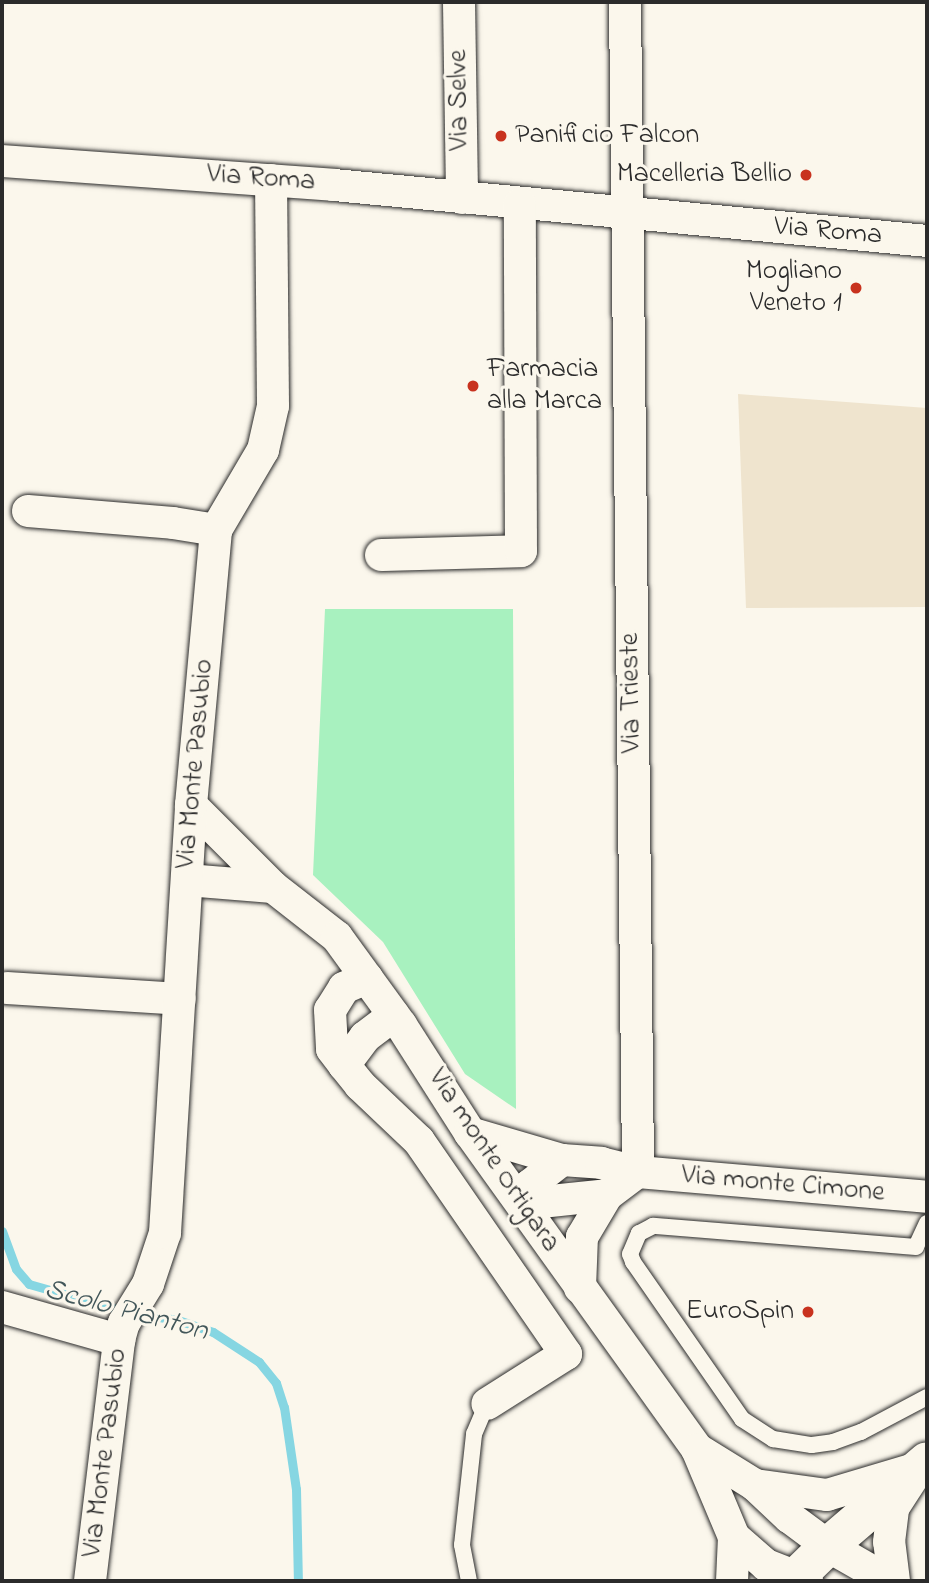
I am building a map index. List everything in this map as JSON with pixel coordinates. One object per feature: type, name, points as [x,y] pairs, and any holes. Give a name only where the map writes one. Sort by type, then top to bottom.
[{"type":"main road","points":[[799,1580],[828,1546],[923,1464]]},
{"type":"street","name":"Via Selve","points":[[459,2],[462,198]]},
{"type":"street","name":"Via Trieste","points":[[625,2],[625,213],[638,1172]]},
{"type":"street","name":"Via Roma","points":[[2,162],[271,180],[927,241]]},
{"type":"street","name":"Via Monte Pasubio","points":[[90,1581],[122,1332],[148,1284],[164,1233],[191,805],[216,530],[239,485],[263,450],[273,406],[271,180]]},
{"type":"street","points":[[382,555],[522,551],[520,204]]},
{"type":"street","points":[[28,511],[173,523],[216,530]]},
{"type":"street","name":"Via monte Ortigara","points":[[191,805],[273,887],[337,937],[394,1015],[470,1133],[697,1449],[734,1537],[732,1581]]},
{"type":"street","points":[[187,880],[273,887]]},
{"type":"street","points":[[329,931],[332,1049],[347,1061],[367,1092],[419,1141],[566,1354],[487,1404]]},
{"type":"street","points":[[330,1010],[344,988],[367,978]]},
{"type":"street","points":[[7,988],[180,999]]},
{"type":"street","points":[[347,1061],[365,1037],[394,1015]]},
{"type":"street","points":[[347,1061],[372,1047],[415,1047]]},
{"type":"street","name":"Via monte Cimone","points":[[470,1133],[562,1160],[600,1163],[638,1172],[927,1197]]},
{"type":"street","points":[[562,1160],[530,1185],[522,1204],[607,1195]]},
{"type":"street","points":[[580,1288],[582,1237],[607,1195],[638,1172]]},
{"type":"street","points":[[2,1307],[122,1332]]},
{"type":"street","name":"Via monte Ortigara","points":[[697,1449],[754,1486],[828,1546],[892,1581]]},
{"type":"street","points":[[892,1581],[889,1542],[893,1508],[923,1464]]},
{"type":"street","name":"Via monte Ortigara","points":[[754,1486],[827,1494],[923,1464]]},
{"type":"street","name":"Via monte Ortigara","points":[[734,1537],[766,1565],[799,1580]]},
{"type":"lane","points":[[927,1223],[916,1247],[653,1226],[639,1233],[630,1254],[742,1419],[773,1439],[812,1445],[834,1442],[861,1432],[927,1397]]},
{"type":"lane","points":[[469,1581],[462,1545],[474,1434],[487,1404]]},
{"type":"shaded area","points":[[738,394],[927,408],[927,607],[746,608]]},
{"type":"green space","points":[[325,609],[513,609],[516,1109],[465,1074],[383,942],[313,875]]},
{"type":"waterway","name":"Scolo Pianton","points":[[2,1231],[16,1269],[29,1284],[124,1311]]},
{"type":"waterway","name":"Scolo Pianton","points":[[138,1314],[178,1320],[213,1332],[259,1362],[276,1383],[284,1407],[296,1489],[298,1581]]},
{"type":"place","name":"Panificio Falcon","points":[[501,136]]},
{"type":"place","name":"Macelleria Bellio","points":[[806,175]]},
{"type":"place","name":"Mogliano Veneto 1","points":[[856,288]]},
{"type":"place","name":"Farmacia alla Marca","points":[[473,386]]},
{"type":"place","name":"EuroSpin","points":[[808,1312]]}]
